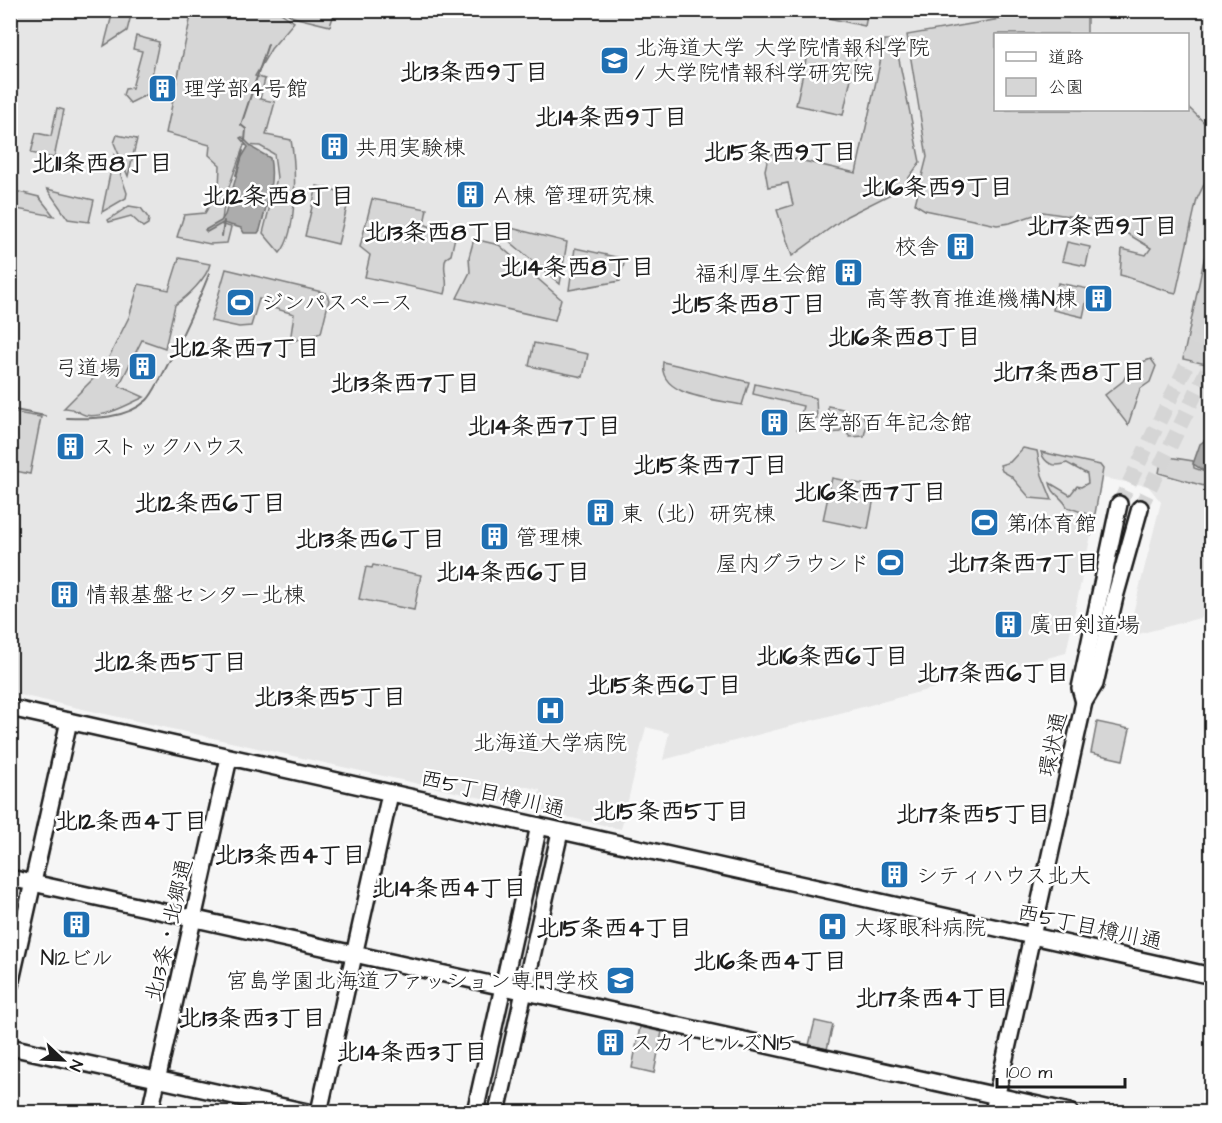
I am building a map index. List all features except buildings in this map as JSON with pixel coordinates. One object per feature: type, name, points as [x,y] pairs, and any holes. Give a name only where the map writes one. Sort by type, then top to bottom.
[{"type":"street","name":"環状通","points":[[1084,702],[1080,688],[1119,504]]},
{"type":"street","name":"環状通","points":[[993,1113],[1084,702],[1095,684],[1114,597],[1140,508]]},
{"type":"street","name":"西5丁目樽川通","points":[[10,708],[1212,976]]},
{"type":"street","points":[[10,985],[69,721]]},
{"type":"street","name":"北13条・北郷通","points":[[150,1113],[229,758]]},
{"type":"street","points":[[318,1113],[390,794]]},
{"type":"street","points":[[475,1113],[539,826]]},
{"type":"street","points":[[497,1113],[560,832]]},
{"type":"street","points":[[10,878],[1070,1113]]},
{"type":"street","points":[[10,1047],[308,1113]]},
{"type":"shaded area","points":[[11,11],[1211,11],[1211,615],[1127,637],[1161,502],[1148,486],[1103,478],[1066,653],[663,760],[669,733],[646,727],[621,829],[536,810],[540,790],[519,785],[513,805],[11,693]]},
{"type":"shaded area","points":[[242,137],[254,149],[270,158],[271,185],[260,230],[258,233],[244,233],[241,228],[223,223],[207,232],[205,230],[221,221],[225,215],[242,157],[248,147],[240,138]]},
{"type":"shaded area","points":[[1208,438],[1211,447],[1211,468],[1204,471],[1193,464],[1200,444]]},
{"type":"green space","points":[[815,10],[868,11],[865,26],[814,15]]},
{"type":"green space","points":[[113,11],[132,11],[127,31],[104,46]]},
{"type":"green space","points":[[192,11],[278,11],[294,22],[271,49],[255,76],[265,79],[260,99],[275,102],[266,135],[291,140],[293,151],[293,215],[286,243],[280,253],[263,233],[277,178],[274,154],[260,146],[244,145],[230,184],[224,205],[222,225],[231,227],[227,243],[210,244],[177,237],[184,215],[205,213],[219,189],[220,165],[209,155],[210,145],[166,133]]},
{"type":"green space","points":[[284,11],[335,11],[330,26],[293,17]]},
{"type":"green space","points":[[1046,11],[1087,11],[1087,33],[994,33],[994,111],[1189,111],[1189,108],[1211,129],[1211,170],[1197,199],[1176,293],[1120,275],[1122,249],[1146,255],[1151,248],[1108,222],[1043,212],[997,225],[925,210],[915,204],[927,157],[907,35]]},
{"type":"green space","points":[[136,36],[159,42],[148,94],[130,103],[123,95],[125,89],[132,88],[142,51],[133,49]]},
{"type":"green space","points":[[885,40],[895,40],[920,162],[901,189],[847,216],[792,256],[777,210],[793,205],[788,183],[768,187],[765,170],[769,153],[856,173]]},
{"type":"green space","points":[[810,41],[857,51],[843,115],[796,105]]},
{"type":"green space","points":[[57,108],[64,110],[54,158],[31,153],[36,133],[51,136]]},
{"type":"green space","points":[[117,135],[137,139],[128,176],[114,143]]},
{"type":"green space","points":[[114,155],[127,193],[126,198],[102,212]]},
{"type":"green space","points":[[317,186],[350,194],[338,244],[305,236]]},
{"type":"green space","points":[[47,189],[94,200],[89,222],[68,219]]},
{"type":"green space","points":[[15,191],[39,197],[54,216],[11,208]]},
{"type":"green space","points":[[372,199],[427,209],[424,224],[455,237],[451,255],[446,258],[444,267],[447,284],[445,294],[365,277],[370,255],[360,247]]},
{"type":"green space","points":[[129,206],[141,208],[149,219],[148,224],[143,227],[131,216],[109,222],[108,220]]},
{"type":"green space","points":[[511,228],[567,242],[560,284],[508,240]]},
{"type":"green space","points":[[474,239],[499,245],[561,299],[555,320],[457,298],[470,272],[469,257]]},
{"type":"green space","points":[[1067,242],[1090,247],[1086,266],[1062,261]]},
{"type":"green space","points":[[575,248],[625,259],[620,281],[569,290]]},
{"type":"green space","points":[[1205,255],[1211,256],[1211,365],[1183,359]]},
{"type":"green space","points":[[179,258],[210,264],[201,281],[175,305],[165,348],[142,340],[119,386],[144,397],[100,415],[85,415],[73,409],[64,408],[103,369],[129,317],[139,284],[169,290]]},
{"type":"green space","points":[[226,269],[326,293],[329,300],[321,333],[290,342],[294,314],[273,308],[273,303],[259,299],[251,326],[239,327],[211,321]]},
{"type":"green space","points":[[1058,283],[1089,289],[1083,317],[1053,310]]},
{"type":"green space","points":[[534,343],[588,354],[583,377],[529,366]]},
{"type":"green space","points":[[1151,359],[1156,366],[1150,382],[1140,389],[1128,425],[1105,395],[1123,381],[1131,366]]},
{"type":"green space","points":[[663,362],[749,382],[742,405],[704,398],[679,389],[669,383],[664,374]]},
{"type":"green space","points":[[755,384],[816,398],[817,419],[806,419],[797,430],[803,406],[753,394]]},
{"type":"green space","points":[[828,406],[862,413],[867,424],[864,436],[850,437],[842,428],[840,432],[829,433]]},
{"type":"green space","points":[[10,412],[41,417],[30,474],[11,470]]},
{"type":"green space","points":[[1023,448],[1037,451],[1042,475],[1052,500],[1030,498],[1011,476],[1002,471],[1000,465],[1010,462]]},
{"type":"green space","points":[[1041,452],[1100,465],[1103,469],[1091,536],[1087,514],[1067,507],[1050,483],[1070,495],[1077,486],[1081,487],[1088,483],[1087,474],[1067,463],[1051,464]]},
{"type":"green space","points":[[1162,456],[1193,461],[1194,468],[1205,472],[1211,470],[1211,488],[1159,473]]},
{"type":"green space","points":[[832,478],[876,487],[868,529],[823,520]]},
{"type":"green space","points":[[373,565],[421,575],[414,610],[359,599],[366,567],[372,568]]},
{"type":"green space","points":[[1097,722],[1130,729],[1123,760],[1091,753]]},
{"type":"green space","points":[[815,1021],[833,1025],[827,1049],[809,1045]]},
{"type":"green space","points":[[640,1027],[662,1032],[654,1073],[632,1068]]},
{"type":"waterway","points":[[245,141],[246,129],[241,125],[268,44]]},
{"type":"waterway","points":[[236,175],[243,151]]},
{"type":"waterway","points":[[222,236],[224,221]]},
{"type":"waterway","points":[[67,418],[98,418],[120,414],[130,411],[147,400],[170,361],[209,274]]},
{"type":"waterway","points":[[10,409],[45,416]]},
{"type":"tunnel","points":[[1119,504],[1212,313]]},
{"type":"tunnel","points":[[1140,508],[1212,360]]},
{"type":"place","name":"北海道大学 大学院情報科学院 / 大学院情報科学研究院","points":[[614,60]]},
{"type":"place","name":"理学部4号館","points":[[162,88]]},
{"type":"place","name":"共用実験棟","points":[[334,147]]},
{"type":"place","name":"Ａ棟 管理研究棟","points":[[470,195]]},
{"type":"place","name":"校舎","points":[[960,246]]},
{"type":"place","name":"福利厚生会館","points":[[848,273]]},
{"type":"place","name":"高等教育推進機構N棟","points":[[1098,298]]},
{"type":"place","name":"ジンパスペース","points":[[240,302]]},
{"type":"place","name":"弓道場","points":[[142,367]]},
{"type":"place","name":"医学部百年記念館","points":[[775,422]]},
{"type":"place","name":"ストックハウス","points":[[71,446]]},
{"type":"place","name":"東（北）研究棟","points":[[600,513]]},
{"type":"place","name":"第1体育館","points":[[985,523]]},
{"type":"place","name":"管理棟","points":[[495,537]]},
{"type":"place","name":"屋内グラウンド","points":[[891,563]]},
{"type":"place","name":"情報基盤センター北棟","points":[[65,594]]},
{"type":"place","name":"廣田剣道場","points":[[1009,624]]},
{"type":"place","name":"北海道大学病院","points":[[550,710]]},
{"type":"place","name":"シティハウス北大","points":[[895,875]]},
{"type":"place","name":"N12ビル","points":[[77,925]]},
{"type":"place","name":"大塚眼科病院","points":[[833,927]]},
{"type":"place","name":"宮島学園北海道ファッション専門学校","points":[[620,980]]},
{"type":"place","name":"スカイヒルズN15","points":[[610,1042]]},
{"type":"district","name":"北13条西9丁目","points":[[474,72]]},
{"type":"district","name":"北14条西9丁目","points":[[611,117]]},
{"type":"district","name":"北15条西9丁目","points":[[780,152]]},
{"type":"district","name":"北11条西8丁目","points":[[102,163]]},
{"type":"district","name":"北16条西9丁目","points":[[937,187]]},
{"type":"district","name":"北12条西8丁目","points":[[278,196]]},
{"type":"district","name":"北17条西9丁目","points":[[1102,226]]},
{"type":"district","name":"北13条西8丁目","points":[[439,232]]},
{"type":"district","name":"北14条西8丁目","points":[[577,267]]},
{"type":"district","name":"北15条西8丁目","points":[[748,304]]},
{"type":"district","name":"北16条西8丁目","points":[[904,337]]},
{"type":"district","name":"北12条西7丁目","points":[[244,348]]},
{"type":"district","name":"北17条西8丁目","points":[[1069,372]]},
{"type":"district","name":"北13条西7丁目","points":[[405,383]]},
{"type":"district","name":"北14条西7丁目","points":[[544,426]]},
{"type":"district","name":"北15条西7丁目","points":[[710,465]]},
{"type":"district","name":"北16条西7丁目","points":[[870,492]]},
{"type":"district","name":"北12条西6丁目","points":[[210,503]]},
{"type":"district","name":"北13条西6丁目","points":[[370,539]]},
{"type":"district","name":"北17条西7丁目","points":[[1023,563]]},
{"type":"district","name":"北14条西6丁目","points":[[513,572]]},
{"type":"district","name":"北16条西6丁目","points":[[832,656]]},
{"type":"district","name":"北12条西5丁目","points":[[170,662]]},
{"type":"district","name":"北17条西6丁目","points":[[993,673]]},
{"type":"district","name":"北15条西6丁目","points":[[664,685]]},
{"type":"district","name":"北13条西5丁目","points":[[330,697]]},
{"type":"district","name":"北15条西5丁目","points":[[671,811]]},
{"type":"district","name":"北17条西5丁目","points":[[973,814]]},
{"type":"district","name":"北12条西4丁目","points":[[131,821]]},
{"type":"district","name":"北13条西4丁目","points":[[290,855]]},
{"type":"district","name":"北14条西4丁目","points":[[449,888]]},
{"type":"district","name":"北15条西4丁目","points":[[614,928]]},
{"type":"district","name":"北16条西4丁目","points":[[770,961]]},
{"type":"district","name":"北17条西4丁目","points":[[932,998]]},
{"type":"district","name":"北13条西3丁目","points":[[252,1018]]},
{"type":"district","name":"北14条西3丁目","points":[[412,1052]]}]
